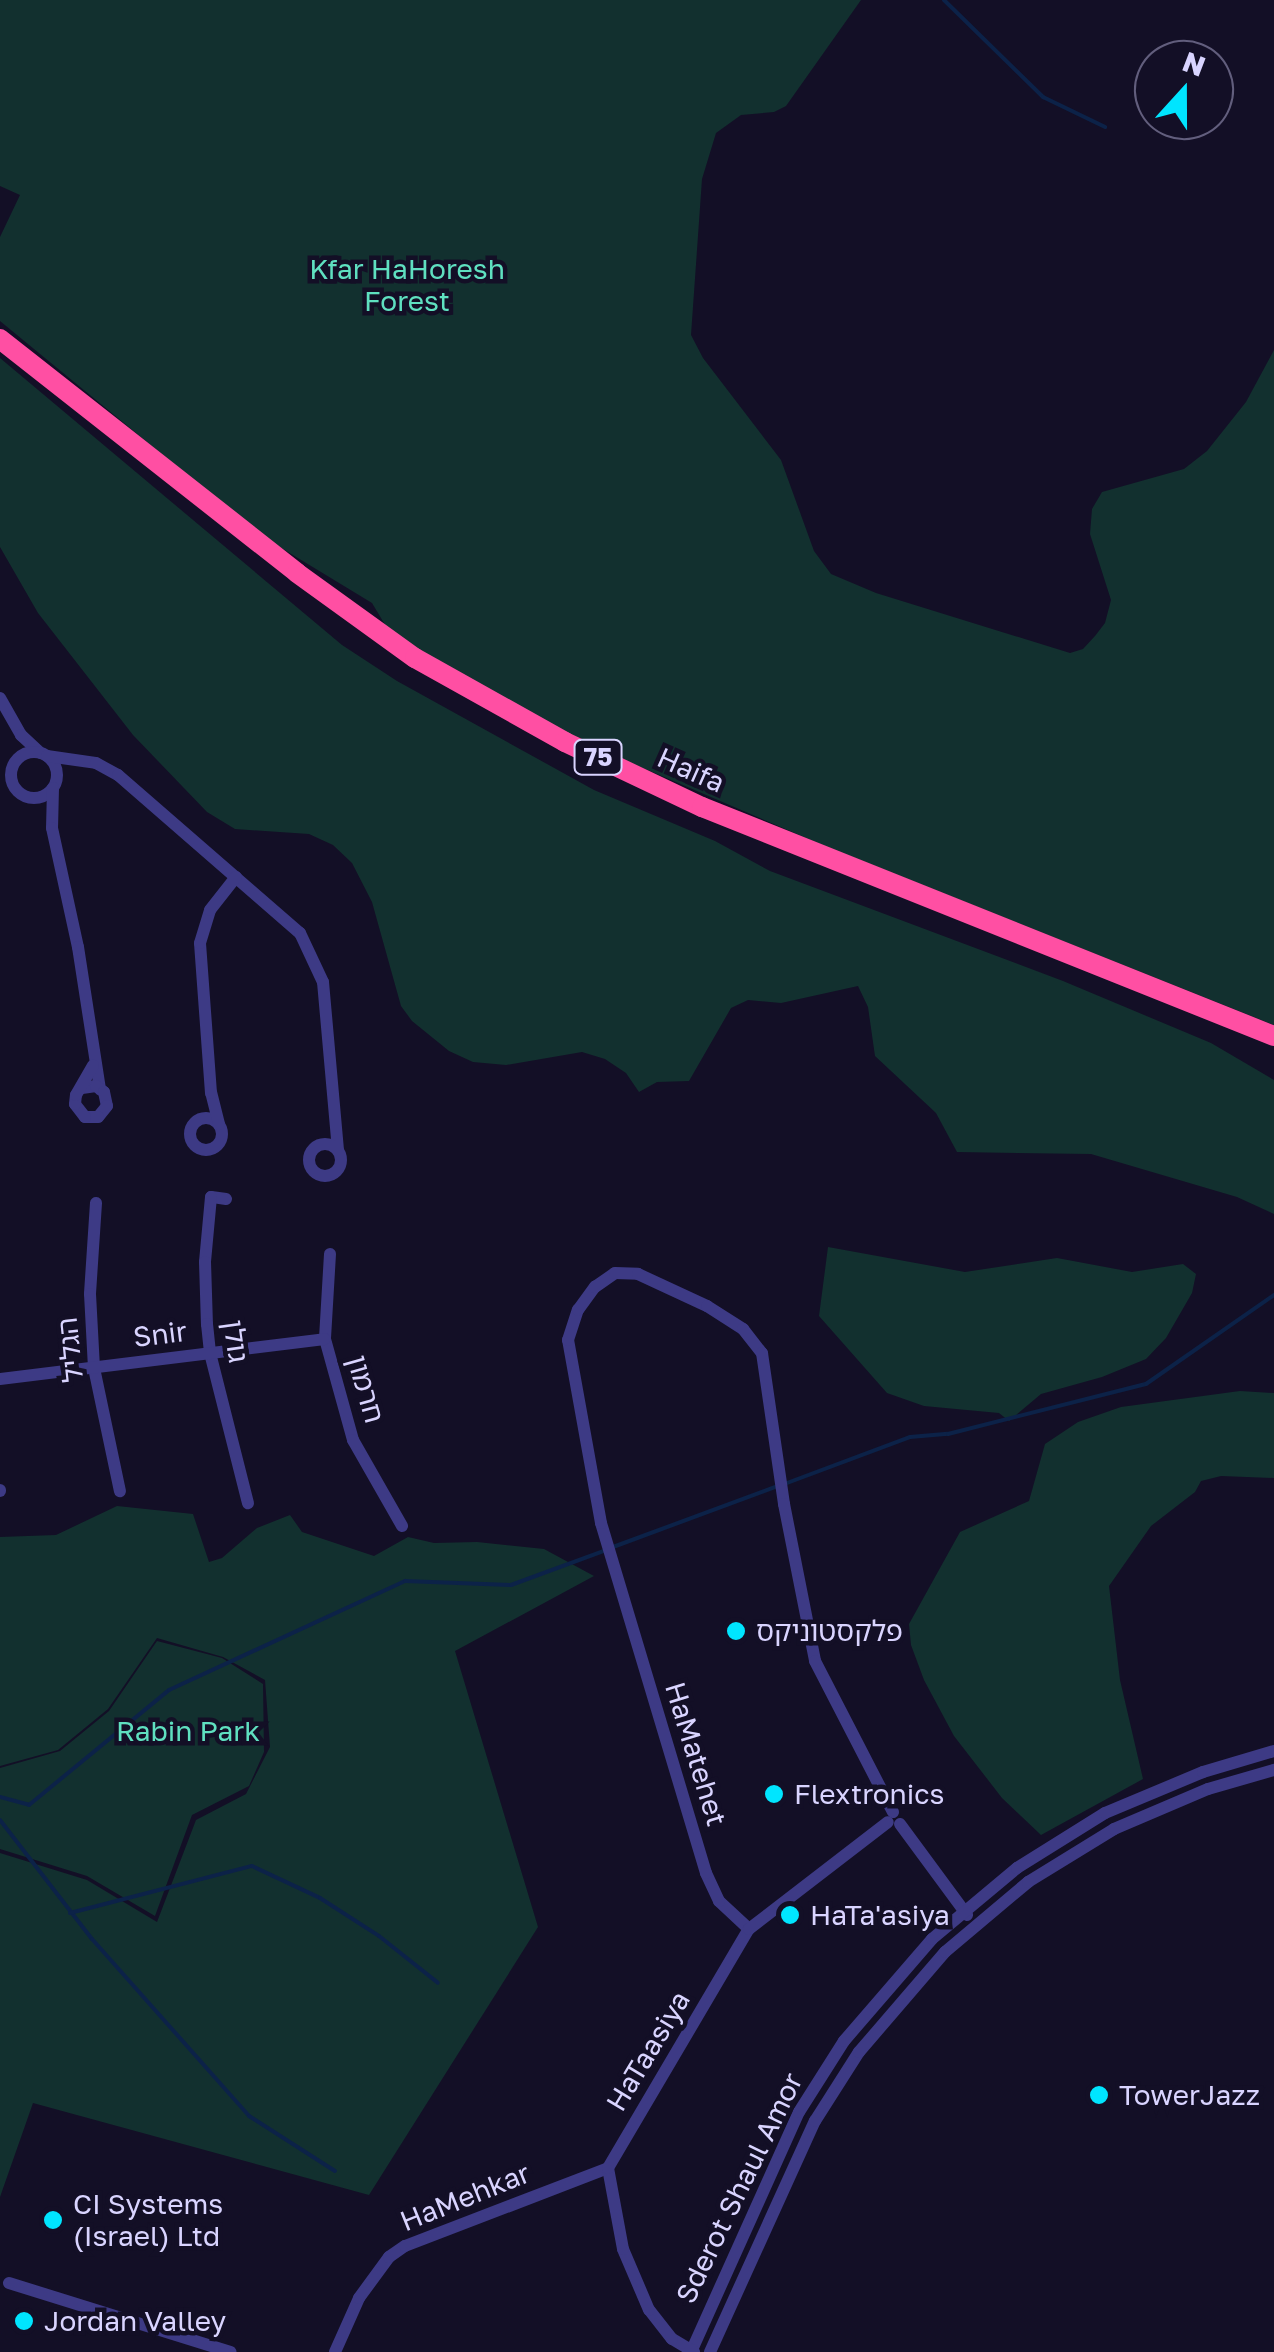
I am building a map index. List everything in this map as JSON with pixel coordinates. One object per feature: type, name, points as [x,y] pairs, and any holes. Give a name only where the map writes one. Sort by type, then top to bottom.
[{"type":"highway","name":"Haifa","points":[[0,339],[296,573],[400,647],[566,742],[702,807],[1274,1036]]},
{"type":"street","points":[[3,703],[21,735],[55,764],[53,832],[78,947],[94,1064],[107,1106],[102,1114],[90,1118],[75,1104],[94,1064]]},
{"type":"street","points":[[3,703],[18,748],[13,784],[53,832]]},
{"type":"street","points":[[0,784],[29,753],[101,765],[300,934],[318,966],[326,1001],[340,1168],[332,1174],[320,1175],[310,1166],[309,1157],[320,1144],[333,1114]]},
{"type":"street","points":[[0,793],[44,796],[80,765],[101,765]]},
{"type":"street","points":[[211,1093],[190,1136],[200,1149],[217,1146],[222,1133],[211,1093],[200,943],[210,910],[236,876]]},
{"type":"street","points":[[82,1088],[100,1088]]},
{"type":"street","points":[[199,1119],[211,1118],[219,1124]]},
{"type":"street","points":[[320,1144],[338,1150]]},
{"type":"street","name":"גולן","points":[[226,1199],[211,1198],[205,1262],[210,1354],[248,1503]]},
{"type":"street","name":"הגליל","points":[[96,1203],[90,1294],[94,1368],[120,1490]]},
{"type":"street","name":"חרמון","points":[[330,1254],[326,1339],[353,1440],[402,1526]]},
{"type":"street","name":"HaMatehet","points":[[749,1929],[719,1901],[706,1873],[601,1524],[568,1340],[578,1310],[595,1286],[615,1273],[638,1274],[743,1328],[762,1353],[815,1662],[894,1819],[976,1924]]},
{"type":"street","name":"Snir","points":[[0,1380],[326,1339]]},
{"type":"street","name":"Sderot Shaul Amor","points":[[692,2352],[776,2158],[821,2075],[875,2001],[963,1911],[1017,1868],[1105,1813],[1202,1772],[1274,1751]]},
{"type":"street","name":"Sderot Shaul Amor","points":[[710,2352],[792,2166],[837,2085],[890,2012],[976,1924],[1028,1882],[1114,1829],[1208,1789],[1274,1770]]},
{"type":"street","name":"HaTaasiya","points":[[608,2168],[749,1929],[894,1819]]},
{"type":"street","points":[[608,2168],[623,2249],[650,2310],[672,2338],[692,2352]]},
{"type":"street","name":"HaMehkar","points":[[335,2352],[359,2298],[389,2257],[405,2246],[608,2168]]},
{"type":"street","points":[[9,2283],[230,2352]]},
{"type":"green space","name":"Kfar HaHoresh Forest","points":[[0,0],[861,0],[786,106],[774,112],[741,115],[716,133],[702,179],[691,335],[703,358],[781,460],[814,551],[831,574],[876,593],[1070,653],[1083,649],[1095,636],[1105,623],[1111,600],[1090,534],[1092,509],[1102,492],[1184,469],[1207,451],[1246,402],[1274,350],[1274,1025],[825,846],[601,750],[470,682],[387,628],[372,603],[260,535],[0,321],[0,237],[20,195],[0,186]]},
{"type":"green space","points":[[0,358],[342,645],[397,681],[594,790],[715,841],[770,871],[1063,981],[1211,1043],[1274,1080],[1274,1214],[1237,1197],[1091,1154],[957,1152],[936,1113],[875,1056],[868,1007],[858,986],[781,1003],[748,1000],[731,1008],[689,1081],[657,1082],[639,1092],[626,1073],[605,1059],[582,1052],[506,1065],[473,1062],[449,1051],[412,1021],[401,1006],[372,902],[352,863],[333,845],[309,834],[235,829],[207,812],[133,735],[38,613],[0,547]]},
{"type":"green space","points":[[828,1247],[965,1272],[1057,1258],[1132,1272],[1183,1264],[1196,1274],[1192,1293],[1166,1338],[1146,1359],[1102,1377],[1041,1394],[1009,1421],[999,1413],[924,1406],[887,1393],[819,1316]]},
{"type":"green space","points":[[1240,1391],[1274,1393],[1274,1478],[1221,1476],[1201,1481],[1195,1492],[1151,1526],[1109,1586],[1120,1680],[1143,1779],[1041,1835],[1002,1798],[954,1736],[924,1680],[911,1645],[909,1624],[960,1532],[1029,1501],[1045,1444],[1078,1422],[1121,1407]]},
{"type":"green space","points":[[117,1506],[193,1514],[209,1562],[222,1558],[257,1528],[290,1515],[302,1532],[374,1556],[408,1537],[434,1543],[477,1542],[544,1549],[594,1576],[455,1651],[538,1927],[369,2195],[33,2103],[0,2197],[0,1853],[87,1880],[157,1922],[196,1820],[246,1794],[270,1747],[265,1680],[223,1657],[157,1638],[108,1709],[58,1750],[0,1766],[0,1537],[56,1535]]},
{"type":"green space","name":"Rabin Park","points":[[157,1641],[222,1658],[263,1684],[264,1752],[249,1786],[192,1815],[155,1916],[87,1876],[0,1849],[0,1768],[60,1751],[109,1711]]},
{"type":"waterway","points":[[944,0],[1043,97],[1105,127]]},
{"type":"waterway","points":[[787,1483],[910,1437],[948,1434],[1146,1384],[1274,1295]]},
{"type":"waterway","points":[[613,1547],[778,1486]]},
{"type":"waterway","points":[[0,1797],[29,1805],[169,1690],[405,1581],[511,1585],[604,1551]]},
{"type":"waterway","points":[[0,1820],[92,1939],[249,2116],[335,2171]]},
{"type":"waterway","points":[[70,1913],[252,1866],[320,1898],[379,1936],[438,1983]]},
{"type":"place","name":"פלקסטוניקס","points":[[736,1631]]},
{"type":"place","name":"Flextronics","points":[[774,1794]]},
{"type":"place","name":"HaTa'asiya","points":[[790,1915]]},
{"type":"place","name":"TowerJazz","points":[[1099,2095]]},
{"type":"place","name":"CI Systems (Israel) Ltd","points":[[53,2220]]},
{"type":"place","name":"Jordan Valley","points":[[24,2321]]}]
